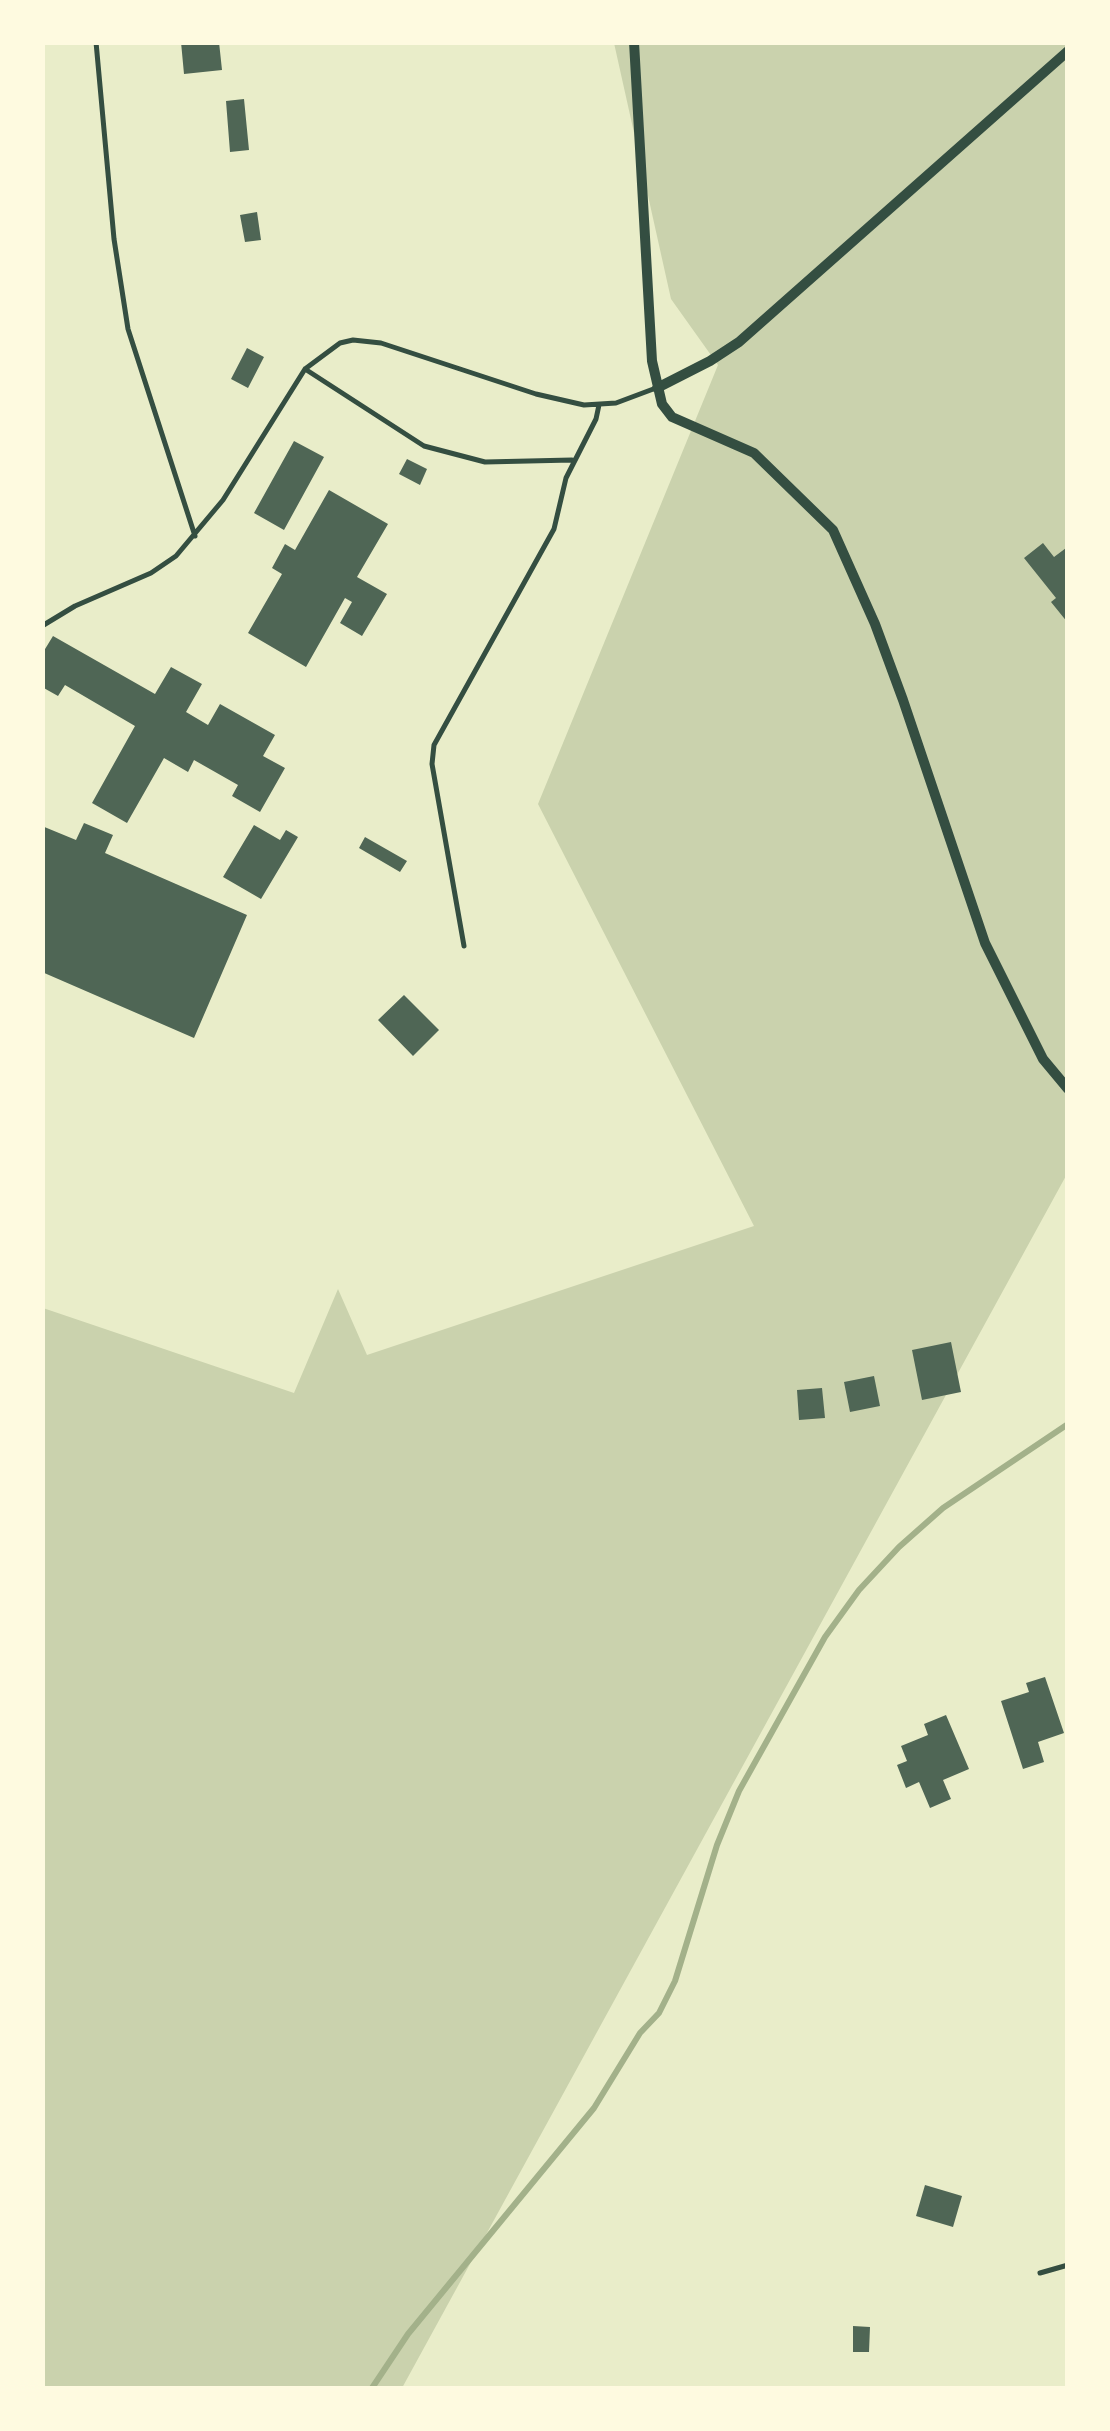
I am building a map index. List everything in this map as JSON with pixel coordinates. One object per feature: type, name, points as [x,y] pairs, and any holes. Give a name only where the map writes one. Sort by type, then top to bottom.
[{"type":"street","points":[[634,42],[651,342],[662,404],[672,417],[754,453],[833,530],[904,700],[985,943],[1043,1059],[1068,1088]]},
{"type":"street","points":[[657,388],[739,342],[1068,51]]},
{"type":"lane","points":[[96,42],[114,239],[128,330],[194,536]]},
{"type":"lane","points":[[42,626],[176,556],[222,500],[305,370],[340,344],[367,340],[536,394],[599,405],[657,388]]},
{"type":"lane","points":[[305,370],[424,446],[485,462],[574,460]]},
{"type":"lane","points":[[464,946],[432,764],[434,745],[554,529],[566,478],[596,419],[599,405]]},
{"type":"lane","points":[[1040,2273],[1068,2266]]},
{"type":"green space","points":[[614,43],[1067,43],[1067,1174],[402,2388],[43,2388],[43,1308],[294,1393],[338,1289],[367,1355],[754,1226],[538,804],[718,365],[671,299]]},
{"type":"building","points":[[181,42],[219,42],[222,70],[184,74]]},
{"type":"building","points":[[244,99],[249,150],[230,152],[226,101]]},
{"type":"building","points":[[257,212],[261,240],[245,242],[240,215]]},
{"type":"building","points":[[247,348],[264,357],[248,388],[231,379]]},
{"type":"building","points":[[294,441],[324,457],[284,530],[254,513]]},
{"type":"building","points":[[407,459],[427,469],[420,485],[399,474]]},
{"type":"building","points":[[329,490],[388,524],[357,577],[387,594],[362,636],[340,623],[352,602],[345,598],[306,667],[248,633],[282,574],[272,568],[285,544],[295,550]]},
{"type":"building","points":[[1043,543],[1054,557],[1068,550],[1068,623],[1051,602],[1056,598],[1024,558]]},
{"type":"building","points":[[53,636],[155,694],[171,667],[202,684],[186,712],[208,725],[220,704],[275,735],[263,756],[285,768],[260,812],[232,796],[238,785],[194,760],[188,772],[164,758],[127,823],[92,803],[135,726],[65,685],[58,696],[42,687],[42,654]]},
{"type":"building","points":[[84,823],[113,835],[105,853],[247,915],[194,1038],[42,972],[42,826],[76,840]]},
{"type":"building","points":[[254,825],[280,840],[286,830],[298,837],[261,899],[223,877]]},
{"type":"building","points":[[365,837],[407,861],[400,872],[359,848]]},
{"type":"building","points":[[404,995],[439,1030],[413,1056],[378,1020]]},
{"type":"building","points":[[951,1342],[961,1392],[922,1400],[912,1350]]},
{"type":"building","points":[[874,1376],[880,1406],[850,1412],[844,1382]]},
{"type":"building","points":[[822,1388],[825,1418],[799,1420],[797,1390]]},
{"type":"building","points":[[1045,1677],[1064,1733],[1038,1742],[1044,1762],[1023,1769],[1001,1701],[1029,1692],[1026,1683]]},
{"type":"building","points":[[946,1715],[969,1769],[943,1780],[951,1799],[930,1808],[919,1782],[906,1788],[897,1765],[907,1761],[901,1746],[928,1735],[924,1724]]},
{"type":"building","points":[[925,2185],[962,2196],[953,2227],[916,2216]]},
{"type":"building","points":[[853,2326],[870,2327],[869,2352],[853,2352]]},
{"type":"waterway","points":[[372,2388],[408,2334],[594,2108],[640,2033],[659,2013],[675,1981],[717,1845],[739,1791],[825,1637],[859,1590],[943,1508],[1068,1424]]}]
